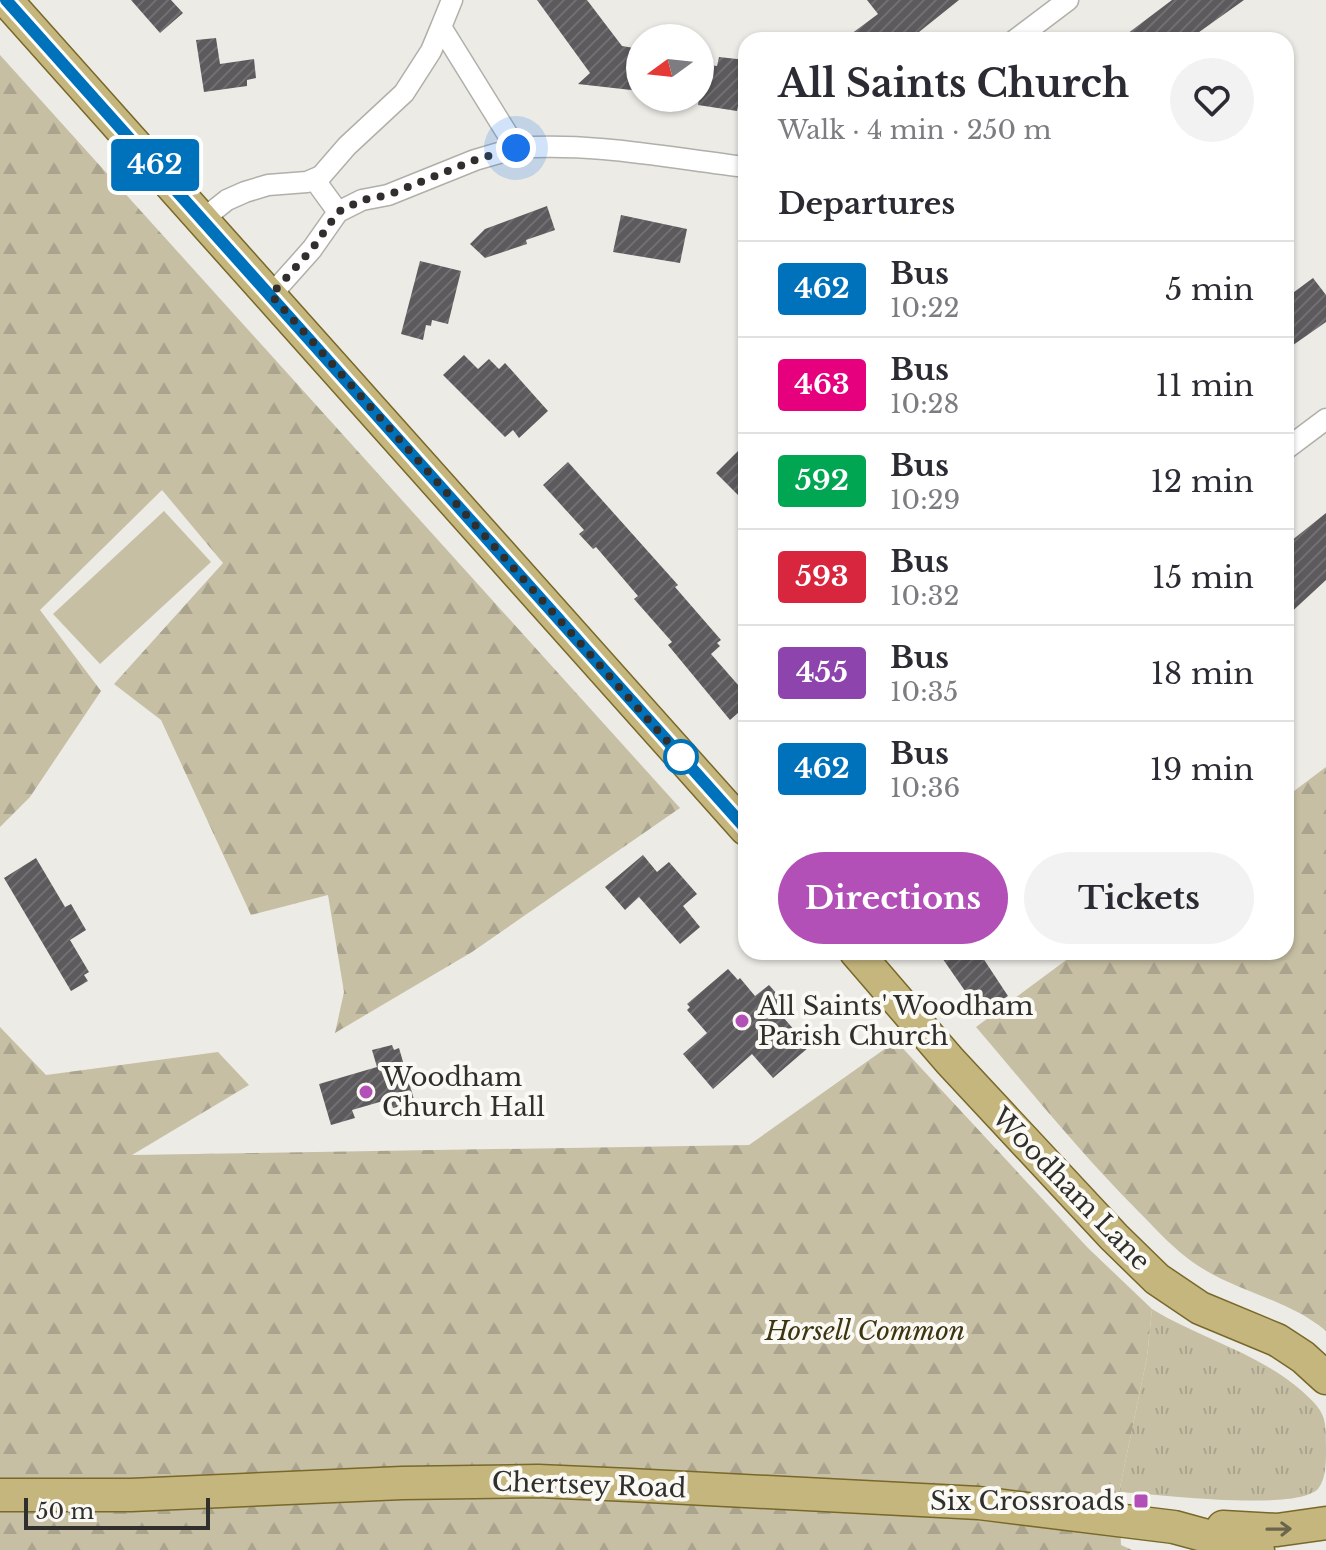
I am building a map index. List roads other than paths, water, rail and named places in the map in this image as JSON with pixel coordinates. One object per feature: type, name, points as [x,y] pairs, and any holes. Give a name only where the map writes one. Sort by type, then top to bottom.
[{"type":"main road","points":[[6,0],[738,820]]},
{"type":"main road","name":"Woodham Lane","points":[[863,960],[950,1061],[1157,1279],[1200,1308],[1277,1340],[1326,1377]]},
{"type":"main road","name":"Chertsey Road","points":[[0,1495],[131,1495],[402,1483],[538,1481],[979,1503],[1176,1528],[1258,1550]]},
{"type":"main road","name":"Chertsey Road","points":[[1176,1528],[1277,1530],[1326,1523]]},
{"type":"street","points":[[203,219],[227,200],[245,192],[268,185],[314,179],[404,93],[431,51],[452,0]]},
{"type":"street","points":[[1026,32],[1068,0]]},
{"type":"street","points":[[441,27],[516,148]]},
{"type":"street","points":[[271,295],[312,249],[338,212],[362,200],[388,195],[475,160],[516,148],[553,146],[599,149],[738,166]]},
{"type":"street","points":[[314,179],[338,212]]},
{"type":"street","points":[[1294,443],[1326,419]]},
{"type":"place","name":"All Saints' Woodham Parish Church","points":[[742,1021]]},
{"type":"place","name":"Woodham Church Hall","points":[[366,1092]]},
{"type":"place","name":"Six Crossroads","points":[[1141,1501]]},
{"type":"park label","name":"Horsell Common","points":[[865,1331]]}]
